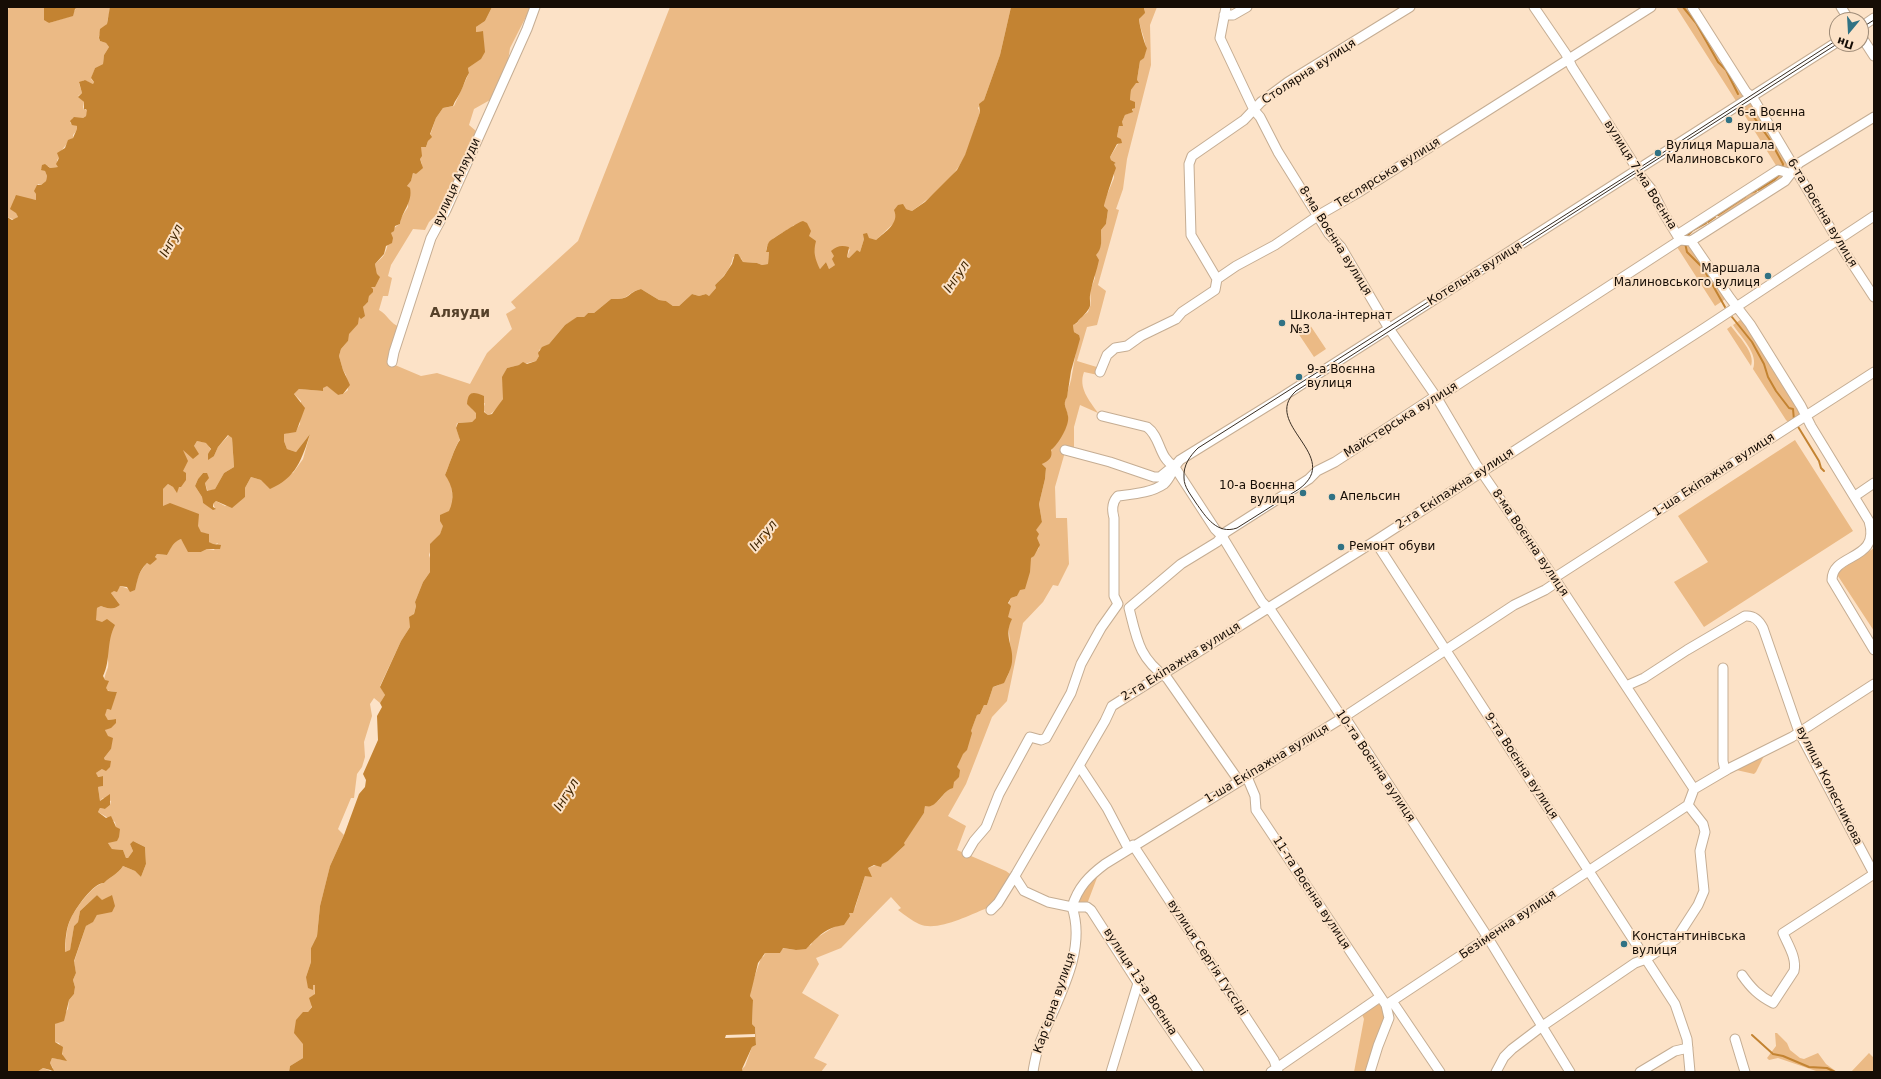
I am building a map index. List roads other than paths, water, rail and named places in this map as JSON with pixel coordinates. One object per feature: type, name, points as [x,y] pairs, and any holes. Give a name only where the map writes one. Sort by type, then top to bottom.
[{"type":"street","name":"вулиця Аляуди","points":[[392,362],[431,238],[446,210],[536,7]]},
{"type":"street","points":[[1225,11],[1233,15],[1247,7]]},
{"type":"street","name":"Столярна вулиця","points":[[1217,279],[1191,235],[1189,164],[1192,156],[1244,120],[1262,102],[1288,82],[1410,7]]},
{"type":"street","name":"вулиця 7-ма Воєнна","points":[[1534,7],[1569,59],[1572,67],[1637,171],[1652,190],[1679,238],[1691,241]]},
{"type":"street","name":"Теслярська вулиця","points":[[1100,372],[1107,355],[1114,348],[1128,346],[1141,336],[1176,319],[1182,312],[1215,290],[1217,279],[1236,266],[1275,245],[1319,216],[1360,192],[1651,7]]},
{"type":"street","name":"6-та Воєнна вулиця","points":[[1692,7],[1746,92],[1752,97],[1793,171],[1874,297]]},
{"type":"street","name":"8-ма Воєнна вулиця","points":[[1225,11],[1220,38],[1254,110],[1260,117],[1278,152],[1329,234],[1341,248],[1389,328],[1437,398],[1482,471],[1694,789]]},
{"type":"street","name":"Котельна вулиця","points":[[1118,604],[1114,596],[1114,518],[1112,510],[1115,499],[1118,496],[1148,491],[1164,484],[1174,466],[1180,460],[1637,171],[1829,47]]},
{"type":"street","points":[[1874,117],[1799,163],[1785,181],[1691,241],[1750,324],[1854,496],[1871,528],[1869,544],[1864,550],[1836,567],[1832,572],[1832,580],[1874,650]]},
{"type":"street","name":"Майстерська вулиця","points":[[1129,608],[1181,564],[1217,542],[1226,532],[1309,479],[1317,472],[1335,462],[1425,403],[1437,398],[1679,238],[1778,170],[1793,171]]},
{"type":"street","name":"2-га Екіпажна вулиця","points":[[991,910],[998,903],[1080,767],[1086,753],[1105,722],[1112,706],[1375,541],[1874,216]]},
{"type":"street","name":"1-ша Екіпажна вулиця","points":[[1072,907],[1076,893],[1086,880],[1105,864],[1130,847],[1344,717],[1514,605],[1545,590],[1556,580],[1874,372]]},
{"type":"street","name":"10-та Воєнна вулиця","points":[[1102,416],[1147,427],[1156,435],[1167,462],[1174,466],[1216,530],[1222,536],[1262,602],[1268,607],[1344,717],[1488,939],[1570,1072]]},
{"type":"street","points":[[1065,450],[1110,462],[1154,477],[1160,477],[1174,466]]},
{"type":"street","points":[[1854,496],[1874,483]]},
{"type":"street","name":"9-та Воєнна вулиця","points":[[1375,541],[1675,1004],[1682,1022],[1688,1048],[1690,1072]]},
{"type":"street","points":[[967,853],[974,841],[986,827],[999,794],[1030,737],[1041,740],[1046,738],[1071,693],[1081,664],[1101,628],[1118,604],[1129,608]]},
{"type":"street","name":"11-та Воєнна вулиця","points":[[1129,608],[1142,651],[1152,667],[1167,678],[1243,779],[1255,796],[1256,810],[1380,997],[1389,1003],[1440,1072]]},
{"type":"street","name":"вулиця Колесникова","points":[[1626,686],[1644,678],[1687,650],[1745,616],[1750,615],[1758,620],[1763,628],[1799,732],[1873,875],[1874,886]]},
{"type":"street","points":[[1723,668],[1723,761],[1725,770]]},
{"type":"street","points":[[1496,1072],[1504,1057],[1541,1027],[1635,963],[1646,959],[1676,939],[1698,905],[1704,891],[1700,851],[1705,839],[1705,832],[1703,824],[1688,805],[1694,789],[1725,770],[1799,732],[1874,684]]},
{"type":"street","name":"вулиця Сергія Гуссіді","points":[[1080,767],[1130,847],[1270,1054],[1275,1070]]},
{"type":"street","name":"Безіменна вулиця","points":[[1389,1003],[1488,939],[1688,805]]},
{"type":"street","points":[[1742,975],[1756,993],[1773,1003],[1794,971],[1795,965],[1795,960],[1783,933],[1873,875]]},
{"type":"street","points":[[1014,877],[1024,891],[1048,902],[1072,907]]},
{"type":"street","name":"вулиця 13-а Воєнна","points":[[1072,907],[1087,907],[1091,910],[1138,983],[1199,1072]]},
{"type":"street","name":"Карʼєрна вулиця","points":[[1033,1072],[1038,1049],[1072,961],[1076,919],[1072,907]]},
{"type":"street","points":[[1111,1072],[1138,983]]},
{"type":"street","points":[[1275,1070],[1380,997]]},
{"type":"street","points":[[1370,1072],[1389,1018],[1389,1003]]},
{"type":"street","points":[[1735,1039],[1745,1072]]},
{"type":"street","points":[[1640,1072],[1675,1051],[1688,1048]]},
{"type":"water","points":[[44,7],[78,7],[75,9],[73,16],[49,23],[44,20]]},
{"type":"water","name":"Інгул","points":[[110,7],[492,7],[485,21],[476,27],[476,32],[483,31],[485,52],[481,59],[468,68],[469,73],[453,106],[443,108],[436,118],[430,134],[432,137],[428,141],[426,147],[421,147],[422,156],[420,159],[423,168],[416,174],[413,173],[411,181],[407,186],[410,188],[411,193],[409,202],[400,224],[395,226],[394,231],[391,233],[393,238],[392,243],[386,246],[384,254],[375,264],[377,274],[380,277],[375,287],[371,287],[373,292],[369,296],[368,302],[363,307],[365,316],[361,319],[359,317],[358,324],[349,334],[348,341],[341,349],[339,356],[343,370],[350,385],[343,394],[338,395],[327,386],[323,388],[323,391],[299,389],[294,394],[305,408],[296,432],[284,434],[284,441],[287,449],[296,452],[310,434],[297,467],[279,485],[270,489],[261,480],[251,477],[245,488],[245,497],[232,508],[216,501],[213,504],[213,507],[216,509],[213,510],[203,503],[202,497],[195,486],[203,473],[207,473],[209,478],[205,483],[207,491],[215,489],[224,473],[234,467],[232,438],[228,435],[218,447],[214,456],[208,460],[208,454],[211,449],[206,443],[197,441],[194,446],[199,454],[193,459],[183,450],[188,461],[183,471],[186,473],[186,480],[181,487],[179,487],[177,493],[173,487],[168,484],[163,489],[163,506],[170,503],[199,514],[198,526],[201,532],[209,534],[209,542],[221,545],[220,549],[207,549],[201,552],[188,552],[181,539],[178,540],[172,546],[167,555],[157,554],[155,557],[157,559],[150,565],[147,563],[144,566],[135,590],[130,592],[127,587],[120,586],[117,592],[114,591],[111,593],[120,605],[118,607],[109,608],[101,606],[97,608],[96,620],[102,622],[107,619],[115,625],[110,638],[107,664],[103,676],[105,680],[109,681],[106,688],[108,691],[117,692],[111,710],[107,709],[105,715],[108,720],[116,719],[116,723],[111,728],[105,730],[108,736],[113,738],[111,749],[104,758],[105,760],[111,761],[110,767],[106,771],[102,769],[96,773],[98,777],[103,776],[103,786],[98,787],[100,801],[110,794],[110,805],[105,809],[100,808],[98,812],[106,818],[111,816],[116,827],[120,829],[117,841],[108,843],[112,849],[123,850],[126,858],[128,858],[133,851],[130,844],[133,841],[145,847],[146,864],[141,877],[135,871],[123,866],[104,883],[95,887],[81,903],[69,922],[66,935],[65,952],[70,950],[74,926],[78,922],[80,911],[97,895],[102,900],[112,895],[115,906],[112,912],[97,915],[93,922],[86,926],[74,961],[76,973],[73,980],[75,987],[74,994],[69,1000],[64,1021],[55,1024],[55,1042],[63,1047],[62,1054],[67,1061],[52,1058],[50,1063],[54,1071],[43,1068],[37,1072],[7,1072],[7,217],[12,220],[18,217],[16,213],[10,209],[16,195],[36,200],[36,194],[34,191],[37,185],[41,185],[46,181],[47,176],[45,171],[41,170],[42,165],[45,164],[50,168],[58,167],[56,164],[59,158],[57,153],[65,148],[68,140],[73,138],[77,129],[77,126],[72,125],[70,121],[74,117],[83,118],[86,116],[87,110],[84,110],[84,102],[78,97],[82,93],[79,82],[85,80],[93,84],[94,82],[91,78],[95,68],[103,64],[104,55],[109,47],[106,43],[100,41],[100,29],[107,24]]},
{"type":"water","name":"Інгул","points":[[1011,7],[1144,7],[1145,13],[1139,19],[1142,35],[1147,48],[1144,58],[1140,61],[1137,80],[1139,83],[1136,83],[1131,90],[1130,100],[1135,102],[1135,108],[1132,109],[1133,112],[1125,115],[1122,122],[1123,126],[1119,126],[1117,137],[1121,139],[1122,143],[1117,144],[1110,157],[1111,160],[1116,163],[1114,164],[1116,168],[1104,206],[1108,210],[1106,224],[1101,230],[1101,246],[1096,255],[1099,260],[1090,295],[1090,306],[1089,309],[1073,325],[1074,332],[1079,335],[1080,339],[1071,371],[1065,402],[1068,416],[1067,424],[1060,439],[1051,450],[1050,458],[1047,462],[1042,464],[1046,468],[1039,504],[1042,522],[1036,530],[1039,534],[1037,538],[1040,545],[1034,556],[1031,558],[1030,572],[1025,589],[1020,590],[1017,596],[1011,598],[1008,603],[1011,606],[1008,617],[1012,619],[1008,631],[1012,651],[1011,668],[1004,683],[993,687],[987,705],[984,705],[980,714],[977,715],[971,731],[972,733],[967,750],[963,754],[957,767],[960,770],[959,777],[954,782],[953,788],[947,791],[934,804],[925,806],[924,813],[904,843],[905,845],[888,861],[882,864],[881,867],[874,865],[868,868],[872,877],[865,876],[853,913],[849,913],[850,916],[844,925],[834,927],[824,932],[806,949],[796,950],[783,948],[780,953],[765,953],[758,963],[750,996],[753,1000],[752,1024],[755,1027],[756,1045],[752,1047],[742,1069],[743,1072],[289,1072],[290,1066],[303,1058],[303,1044],[294,1033],[296,1020],[303,1012],[308,1012],[312,1007],[309,998],[315,994],[315,985],[313,985],[313,990],[308,988],[306,977],[311,962],[311,948],[317,936],[320,906],[330,866],[344,835],[359,794],[365,787],[366,780],[363,774],[378,740],[377,716],[382,707],[380,703],[385,695],[380,687],[401,641],[410,627],[409,617],[414,614],[416,606],[415,602],[423,582],[430,572],[430,544],[440,534],[443,526],[440,521],[440,515],[449,511],[451,506],[452,493],[450,484],[445,475],[460,440],[456,428],[458,423],[472,422],[476,418],[476,413],[467,404],[470,394],[477,393],[484,396],[484,412],[488,415],[492,414],[503,399],[502,377],[507,368],[519,365],[523,362],[527,364],[536,361],[539,356],[538,353],[542,347],[549,344],[565,325],[577,317],[584,317],[588,313],[594,313],[611,299],[626,297],[641,289],[659,300],[666,301],[673,306],[679,306],[692,294],[699,296],[706,294],[709,296],[716,288],[715,285],[724,276],[732,264],[735,254],[738,254],[743,262],[762,265],[768,264],[769,252],[766,252],[769,242],[803,221],[807,223],[811,231],[809,236],[816,241],[815,255],[820,269],[826,262],[829,269],[835,265],[832,259],[834,256],[831,251],[837,247],[849,247],[847,257],[849,258],[857,250],[860,252],[864,239],[863,234],[867,233],[869,238],[876,240],[891,227],[895,219],[894,210],[898,205],[903,204],[906,209],[912,211],[925,202],[957,170],[965,155],[980,112],[979,104],[984,100],[1000,55]]},
{"type":"waterway","points":[[1683,7],[1696,23],[1718,62],[1726,70],[1738,94]]},
{"type":"waterway","points":[[1751,113],[1770,140],[1783,164],[1782,168]]},
{"type":"waterway","points":[[1758,190],[1774,180],[1781,173]]},
{"type":"waterway","points":[[1750,193],[1756,191]]},
{"type":"waterway","points":[[1718,215],[1745,197]]},
{"type":"waterway","points":[[1708,222],[1715,217]]},
{"type":"waterway","points":[[1686,237],[1693,230],[1706,223]]},
{"type":"waterway","points":[[1685,243],[1687,252],[1703,268],[1725,307]]},
{"type":"waterway","points":[[1732,317],[1752,342],[1776,391],[1789,408],[1793,409],[1794,420]]},
{"type":"waterway","points":[[1797,425],[1824,471]]},
{"type":"waterway","points":[[1752,1035],[1773,1054],[1783,1056],[1809,1067],[1827,1068],[1835,1072]]},
{"type":"tram line","points":[[1869,23],[1874,20]]},
{"type":"tram line","points":[[1829,45],[1636,170],[1198,448],[1188,461],[1184,473],[1184,481],[1186,488],[1208,519],[1218,527],[1224,529],[1230,530],[1237,528],[1299,489],[1310,477],[1312,464],[1308,452],[1293,428],[1288,416],[1288,403],[1296,391],[1829,49]]},
{"type":"place","name":"6-а Воєнна вулиця","points":[[1729,120]]},
{"type":"place","name":"Вулиця Маршала Малиновського","points":[[1658,153]]},
{"type":"place","name":"Маршала Малиновського вулиця","points":[[1768,276]]},
{"type":"place","name":"Школа-інтернат №3","points":[[1282,323]]},
{"type":"place","name":"9-а Воєнна вулиця","points":[[1299,377]]},
{"type":"place","name":"10-а Воєнна вулиця","points":[[1303,493]]},
{"type":"place","name":"Апельсин","points":[[1332,497]]},
{"type":"place","name":"Ремонт обуви","points":[[1341,547]]},
{"type":"place","name":"Константинівська вулиця","points":[[1624,944]]},
{"type":"district","name":"Аляуди","points":[[460,313]]}]
